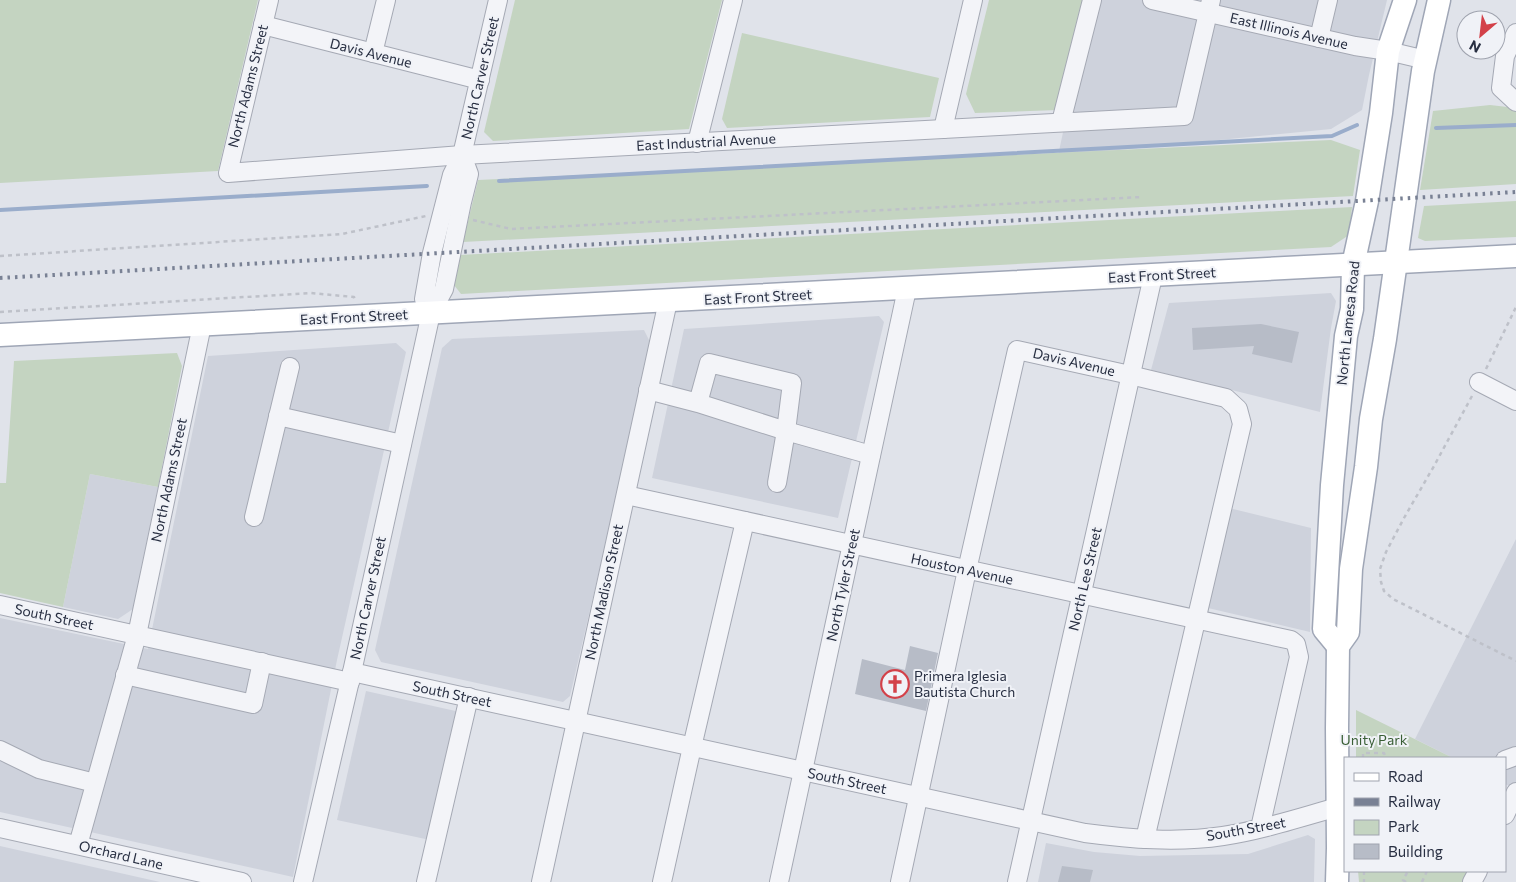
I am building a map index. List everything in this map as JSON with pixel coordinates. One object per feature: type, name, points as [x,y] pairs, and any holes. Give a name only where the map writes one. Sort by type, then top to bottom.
[{"type":"main road","name":"North Lamesa Road","points":[[1338,646],[1324,629],[1332,485],[1345,345],[1352,308],[1354,265],[1367,201],[1381,113],[1388,51],[1405,0]]},
{"type":"main road","points":[[1337,882],[1341,806],[1338,646],[1348,632],[1350,569],[1366,467],[1371,419],[1426,60],[1439,0]]},
{"type":"main road","name":"East Front Street","points":[[0,335],[1516,256]]},
{"type":"street","name":"North Adams Street","points":[[228,172],[269,0]]},
{"type":"street","points":[[374,53],[386,0]]},
{"type":"street","name":"North Carver Street","points":[[431,313],[424,299],[432,253],[452,175],[462,155],[498,0]]},
{"type":"street","points":[[697,143],[733,0]]},
{"type":"street","points":[[943,129],[973,0]]},
{"type":"street","points":[[1060,122],[1092,0]]},
{"type":"street","name":"East Illinois Avenue","points":[[1152,0],[1209,6],[1319,38],[1426,60]]},
{"type":"street","points":[[1319,38],[1328,0]]},
{"type":"street","name":"East Industrial Avenue","points":[[228,172],[462,155],[1184,116],[1209,6]]},
{"type":"street","name":"Davis Avenue","points":[[263,26],[480,80]]},
{"type":"street","points":[[1516,33],[1505,56],[1501,88],[1516,102]]},
{"type":"street","name":"North Carver Street","points":[[303,882],[351,677],[431,313],[444,289],[460,216],[469,174],[462,155]]},
{"type":"street","name":"North Lee Street","points":[[1017,882],[1153,276]]},
{"type":"street","name":"North Tyler Street","points":[[779,882],[907,289]]},
{"type":"street","name":"North Madison Street","points":[[541,882],[668,301]]},
{"type":"street","name":"North Adams Street","points":[[78,845],[137,635],[202,325]]},
{"type":"street","name":"Davis Avenue","points":[[967,570],[1017,350],[1226,398],[1238,409],[1242,424],[1145,839]]},
{"type":"street","points":[[698,403],[709,363],[792,383],[777,483]]},
{"type":"street","points":[[254,517],[290,367]]},
{"type":"street","points":[[1479,382],[1516,401]]},
{"type":"street","points":[[648,390],[698,403],[871,455]]},
{"type":"street","points":[[278,416],[402,444]]},
{"type":"street","name":"Houston Avenue","points":[[626,495],[1292,640],[1296,644],[1299,657],[1297,670],[1260,828]]},
{"type":"street","points":[[662,882],[745,521]]},
{"type":"street","points":[[900,882],[967,570]]},
{"type":"street","name":"South Street","points":[[0,605],[262,662],[470,697],[1085,833],[1177,840],[1222,836],[1280,824],[1341,806]]},
{"type":"street","points":[[125,675],[254,704],[262,662]]},
{"type":"street","points":[[426,882],[470,697]]},
{"type":"street","points":[[0,750],[39,769],[95,783]]},
{"type":"street","points":[[1506,813],[1516,792]]},
{"type":"street","name":"Orchard Lane","points":[[0,828],[242,882]]},
{"type":"path","points":[[460,216],[511,229],[1142,197]]},
{"type":"path","points":[[0,256],[342,234],[442,213]]},
{"type":"path","points":[[0,312],[311,293],[354,297],[363,316]]},
{"type":"path","points":[[1516,307],[1479,382],[1386,552],[1380,569],[1384,591],[1393,599],[1516,661]]},
{"type":"path","points":[[1363,757],[1363,753],[1384,754],[1386,757]]},
{"type":"path","points":[[1398,882],[1404,881]]},
{"type":"shaded area","points":[[1091,0],[1387,0],[1362,110],[1331,129],[1058,156]]},
{"type":"shaded area","points":[[1331,293],[1336,301],[1320,412],[1151,370],[1169,303]]},
{"type":"shaded area","points":[[879,316],[884,322],[838,518],[652,478],[684,329]]},
{"type":"shaded area","points":[[644,330],[650,342],[629,442],[570,696],[563,702],[381,662],[375,650],[442,348],[452,339]]},
{"type":"shaded area","points":[[396,343],[406,352],[337,660],[293,877],[0,812],[0,618],[148,649],[208,356]]},
{"type":"shaded area","points":[[90,474],[158,487],[133,609],[118,619],[63,607]]},
{"type":"shaded area","points":[[1229,508],[1311,528],[1310,632],[1208,608]]},
{"type":"shaded area","points":[[1516,539],[1516,789],[1506,784],[1506,757],[1451,757],[1415,739]]},
{"type":"shaded area","points":[[366,691],[460,712],[430,840],[337,820]]},
{"type":"shaded area","points":[[1308,835],[1315,839],[1314,882],[1038,882],[1046,843],[1094,852],[1140,856],[1248,854]]},
{"type":"shaded area","points":[[0,846],[160,882],[0,882]]},
{"type":"green space","points":[[0,0],[258,0],[218,171],[0,183]]},
{"type":"green space","points":[[515,0],[722,0],[689,129],[493,141],[484,132]]},
{"type":"green space","points":[[989,0],[1085,0],[1058,110],[975,113],[966,94]]},
{"type":"green space","points":[[742,33],[939,78],[930,117],[727,128],[722,119]]},
{"type":"green space","points":[[1490,105],[1516,108],[1516,184],[1420,190],[1433,111]]},
{"type":"green space","points":[[1331,140],[1360,150],[1353,196],[463,242],[478,180]]},
{"type":"green space","points":[[1516,201],[1516,237],[1425,241],[1418,238],[1424,206]]},
{"type":"green space","points":[[1352,207],[1349,235],[1331,247],[461,294],[454,285],[460,255]]},
{"type":"green space","points":[[177,353],[182,366],[158,487],[90,474],[63,607],[0,593],[0,483],[6,483],[14,361]]},
{"type":"green space","name":"Unity Park","points":[[1356,710],[1451,757],[1356,757]]},
{"type":"green space","points":[[1358,872],[1469,872],[1464,882],[1359,882]]},
{"type":"building","points":[[1261,324],[1299,332],[1292,363],[1252,354],[1254,346],[1193,350],[1192,328]]},
{"type":"building","name":"Primera Iglesia Bautista Church","points":[[910,646],[938,653],[926,711],[855,694],[862,659],[905,670]]},
{"type":"building","points":[[1062,866],[1093,870],[1090,882],[1058,882]]},
{"type":"waterway","points":[[499,181],[1332,136],[1357,125]]},
{"type":"waterway","points":[[1436,128],[1516,125]]},
{"type":"waterway","points":[[0,210],[427,186]]},
{"type":"railway","points":[[0,278],[1516,192]]},
{"type":"place","name":"Primera Iglesia Bautista Church","points":[[895,684]]}]
